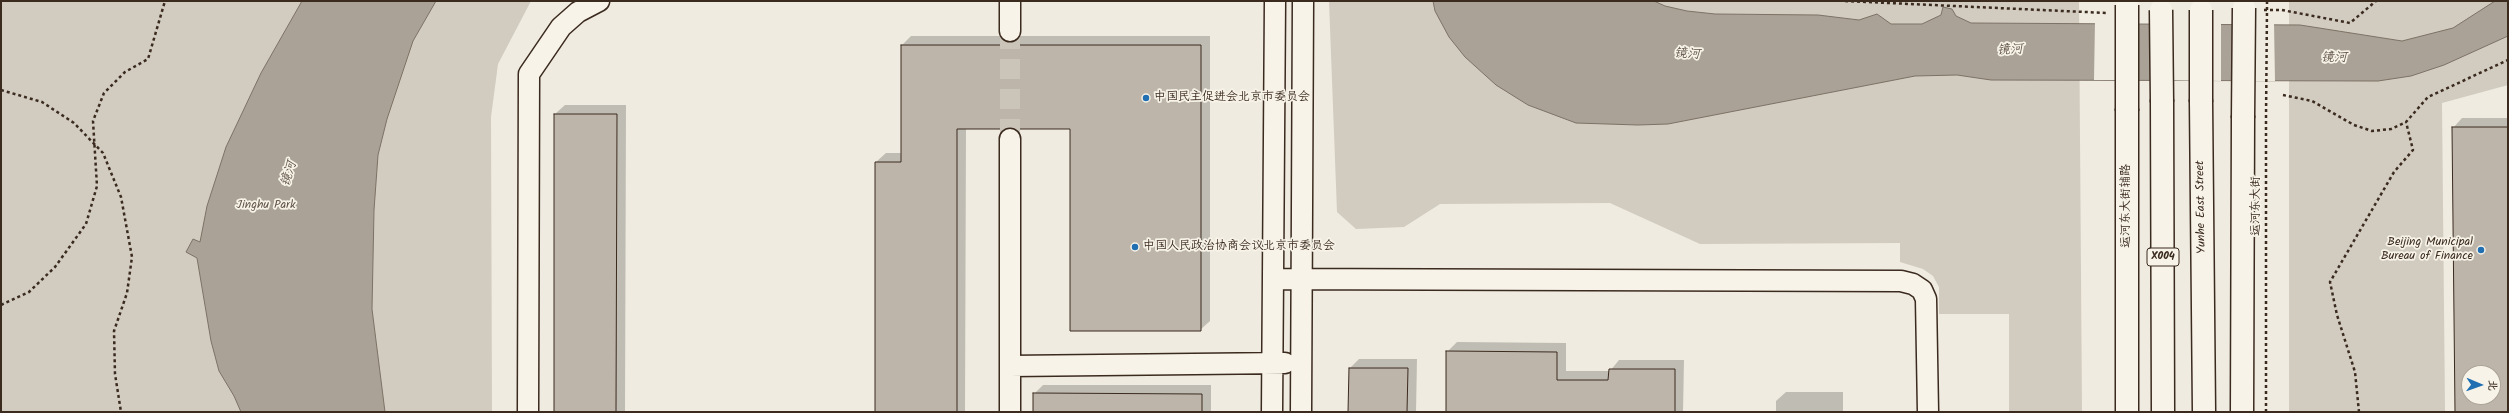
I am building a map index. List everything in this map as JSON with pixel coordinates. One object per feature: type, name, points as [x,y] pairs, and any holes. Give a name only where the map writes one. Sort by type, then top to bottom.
[{"type":"street","points":[[528,412],[529,74],[561,27],[578,12],[599,1]]},
{"type":"street","points":[[1010,1],[1010,31]]},
{"type":"street","points":[[1272,412],[1275,1]]},
{"type":"street","points":[[1301,412],[1303,1]]},
{"type":"street","name":"运河东大街辅路","points":[[2127,3],[2127,412]]},
{"type":"street","points":[[2242,412],[2244,5]]},
{"type":"street","name":"X004","points":[[2161,6],[2163,412]]},
{"type":"street","name":"Yunhe East Street","points":[[2201,6],[2204,412]]},
{"type":"street","points":[[1010,139],[1010,412]]},
{"type":"street","points":[[1273,279],[1901,281],[1913,284],[1922,290],[1926,299],[1928,412]]},
{"type":"street","points":[[1010,366],[1301,363]]},
{"type":"path","points":[[1,305],[29,292],[55,267],[86,224],[97,186],[93,120],[104,93],[125,72],[148,59],[165,1]]},
{"type":"path","name":"运河东大街","points":[[2266,412],[2267,1]]},
{"type":"path","points":[[2283,95],[2312,101],[2354,126],[2372,131],[2391,129],[2406,122],[2428,96],[2508,60]]},
{"type":"path","points":[[1,90],[42,102],[74,123],[103,153],[120,197],[132,257],[127,293],[114,332],[115,374],[121,412]]},
{"type":"path","points":[[2359,412],[2355,372],[2337,315],[2330,282],[2394,172],[2413,150],[2406,122]]},
{"type":"green space","name":"Jinghu Park","points":[[1,1],[531,1],[498,64],[491,117],[492,412],[1,412]]},
{"type":"green space","points":[[1329,1],[2079,1],[2082,412],[2009,412],[2009,314],[1939,314],[1939,287],[1933,276],[1923,269],[1900,262],[1900,243],[1700,244],[1610,203],[1440,204],[1404,227],[1356,229],[1337,212]]},
{"type":"green space","points":[[2289,1],[2508,1],[2508,85],[2442,103],[2445,412],[2289,412]]},
{"type":"water","name":"镜河","points":[[302,1],[436,1],[413,41],[387,119],[378,155],[374,210],[372,309],[385,412],[241,412],[234,396],[219,371],[211,341],[197,258],[186,252],[193,239],[200,242],[207,206],[226,147],[261,73]]},
{"type":"water","name":"镜河","points":[[1433,1],[1654,1],[1665,6],[1687,11],[1715,14],[1818,15],[1859,20],[1877,14],[1891,24],[1922,24],[1941,15],[1943,7],[1952,9],[1956,16],[1971,23],[2300,25],[2402,41],[2453,28],[2495,1],[2508,1],[2508,36],[2444,65],[2411,76],[2378,81],[1991,80],[1957,75],[1915,76],[1668,124],[1638,125],[1576,123],[1528,105],[1496,85],[1465,57],[1449,37],[1435,11]]},
{"type":"pier","points":[[2095,21],[2139,22],[2138,80],[2094,80]]},
{"type":"pier","points":[[2152,22],[2221,22],[2221,81],[2152,80]]},
{"type":"pier","points":[[2232,22],[2274,23],[2275,81],[2232,81]]},
{"type":"building","name":"中国人民政治协商会议北京市委员会","points":[[901,45],[1201,45],[1201,331],[1070,331],[1070,129],[957,129],[957,412],[875,412],[875,162],[901,162]]},
{"type":"building","points":[[554,114],[617,114],[616,412],[554,412]]},
{"type":"building","name":"Beijing Municipal Bureau of Finance","points":[[2452,127],[2508,127],[2508,412],[2455,412]]},
{"type":"building","points":[[1446,351],[1557,352],[1557,380],[1608,380],[1609,369],[1675,369],[1675,412],[1446,412]]},
{"type":"building","points":[[1349,368],[1408,368],[1407,412],[1348,412]]},
{"type":"building","points":[[1033,393],[1202,394],[1202,412],[1033,412]]},
{"type":"tunnel","points":[[1010,31],[1010,139]]},
{"type":"place","name":"中国民主促进会北京市委员会","points":[[1146,98]]},
{"type":"place","name":"中国人民政治协商会议北京市委员会","points":[[1135,247]]},
{"type":"place","name":"Beijing Municipal Bureau of Finance","points":[[2481,250]]}]
